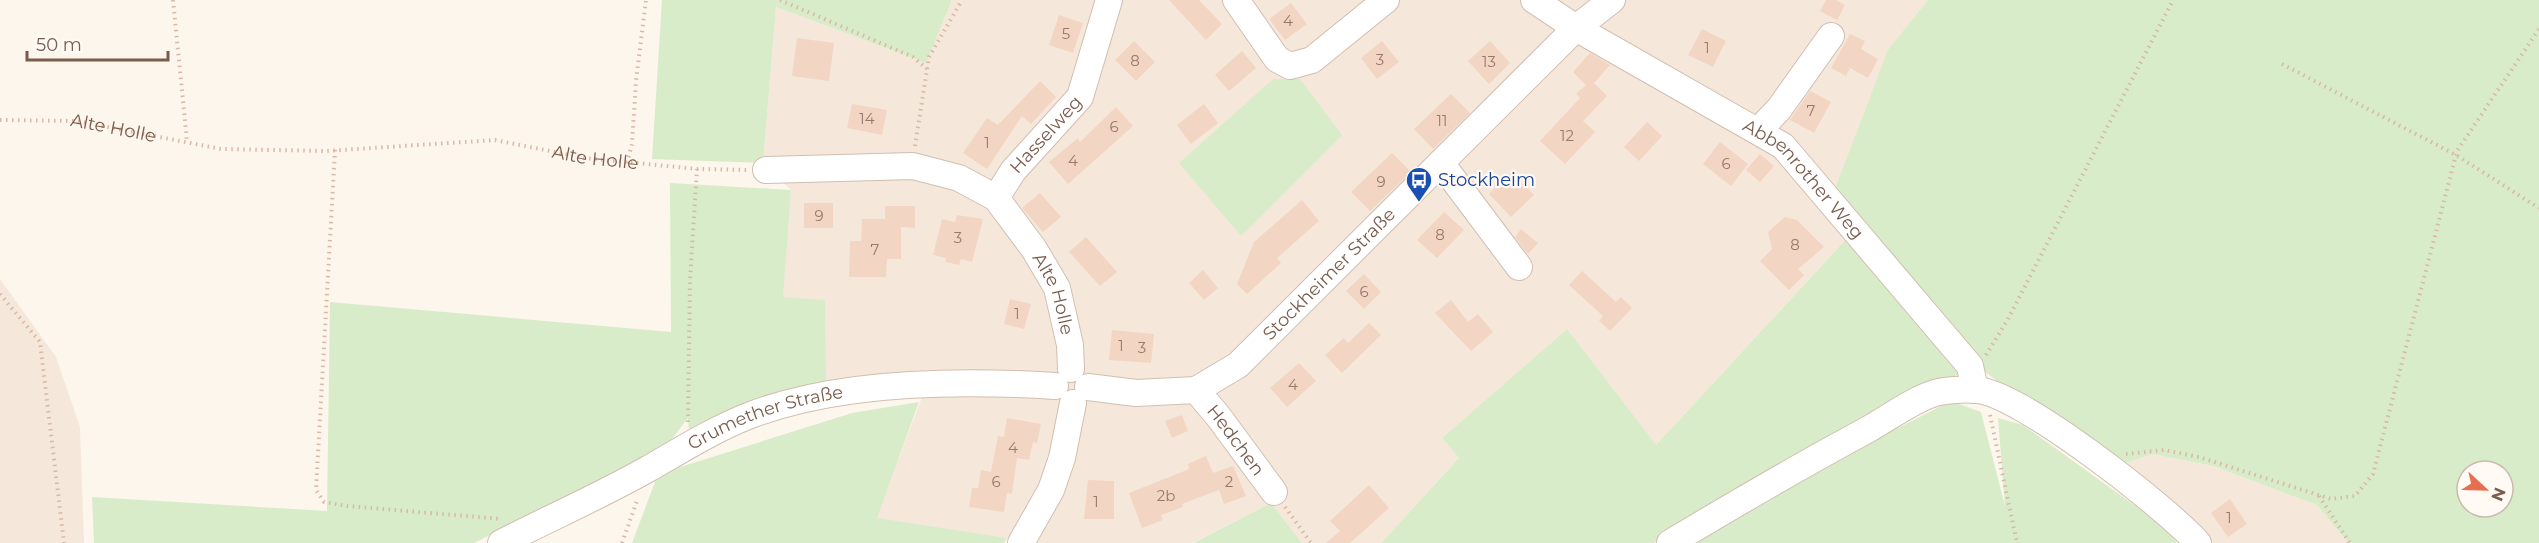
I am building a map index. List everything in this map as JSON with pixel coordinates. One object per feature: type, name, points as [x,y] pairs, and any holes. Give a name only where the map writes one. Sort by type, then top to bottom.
[{"type":"street","name":"Hasselweg","points":[[996,198],[1013,171],[1080,97],[1109,0]]},
{"type":"street","points":[[1236,0],[1277,58],[1290,66],[1312,60],[1386,0]]},
{"type":"street","name":"Abbenrother Weg","points":[[1534,0],[1576,28],[1760,130],[1783,146],[1970,366],[1980,390]]},
{"type":"street","name":"Stockheimer Straße","points":[[1072,386],[1136,393],[1196,390],[1238,364],[1576,28],[1612,0]]},
{"type":"street","points":[[1760,130],[1779,109],[1831,36]]},
{"type":"street","points":[[1441,163],[1519,267]]},
{"type":"street","name":"Alte Holle","points":[[766,170],[913,166],[959,178],[996,198],[1034,249],[1057,288],[1070,345],[1072,386],[1062,458],[1051,490],[1021,543]]},
{"type":"street","name":"Grumether Straße","points":[[501,543],[647,469],[687,444],[750,415],[839,391],[996,383],[1072,386]]},
{"type":"street","name":"Hedchen","points":[[1196,390],[1274,492]]},
{"type":"street","points":[[1670,543],[1802,465],[1935,393],[1980,390],[2028,412],[2101,462],[2171,515],[2198,543]]},
{"type":"path","points":[[173,0],[187,141]]},
{"type":"path","points":[[627,163],[632,144],[636,81],[646,0]]},
{"type":"path","points":[[780,0],[913,57],[927,69]]},
{"type":"path","points":[[913,166],[929,57],[962,0]]},
{"type":"path","points":[[2017,543],[1980,390],[1981,363],[2007,321],[2173,0]]},
{"type":"path","points":[[2101,462],[2142,450],[2164,450],[2199,458],[2331,499],[2355,496],[2373,474],[2456,155],[2539,29]]},
{"type":"path","points":[[2282,64],[2456,155],[2539,208]]},
{"type":"path","name":"Alte Holle","points":[[0,120],[76,121],[220,149],[335,150],[464,140],[495,140],[585,158],[627,163],[697,169],[766,170]]},
{"type":"path","points":[[335,150],[316,490],[324,502],[347,506],[493,517],[532,527]]},
{"type":"path","points":[[687,444],[690,280],[697,169]]},
{"type":"path","points":[[0,294],[39,342],[64,543]]},
{"type":"path","points":[[622,543],[647,469]]},
{"type":"path","points":[[1274,492],[1311,543]]},
{"type":"path","points":[[2319,495],[2350,543]]},
{"type":"shaded area","points":[[952,0],[1928,0],[1888,51],[1849,236],[1655,446],[1567,329],[1442,438],[1459,458],[1381,543],[1302,543],[1271,503],[1192,543],[1040,543],[876,519],[928,381],[826,387],[782,297],[791,190],[763,163],[776,7],[926,63]]},
{"type":"shaded area","points":[[0,279],[56,357],[80,427],[84,543],[0,543]]},
{"type":"shaded area","points":[[2152,454],[2213,466],[2317,505],[2348,543],[2206,543],[2120,465]]},
{"type":"green space","points":[[662,0],[952,0],[926,63],[776,7],[763,163],[652,159]]},
{"type":"green space","points":[[1928,0],[2539,0],[2539,543],[2348,543],[2317,505],[2213,466],[2152,454],[2120,465],[2086,448],[1972,362],[1833,194],[1888,50]]},
{"type":"green space","points":[[1273,79],[1300,79],[1342,135],[1241,236],[1179,163]]},
{"type":"green space","points":[[670,183],[791,190],[783,297],[825,300],[826,387],[689,434],[688,418],[664,449],[474,543],[94,543],[92,497],[327,511],[330,302],[671,332]]},
{"type":"green space","points":[[1849,236],[1965,371],[1790,461],[1802,477],[1951,401],[1981,412],[2005,506],[1998,418],[2023,425],[2166,528],[2177,543],[1692,543],[1735,496],[1654,543],[1381,543],[1459,458],[1442,438],[1567,329],[1656,445]]},
{"type":"green space","points":[[919,402],[877,518],[1007,538],[1004,543],[632,543],[658,474],[852,413]]},
{"type":"green space","points":[[1271,503],[1302,543],[1193,543]]},
{"type":"building","points":[[1169,0],[1199,0],[1222,24],[1206,40]]},
{"type":"building","points":[[1826,0],[1836,0],[1845,5],[1837,20],[1820,11]]},
{"type":"building","points":[[1291,3],[1307,24],[1285,40],[1269,19]]},
{"type":"building","points":[[1059,15],[1083,23],[1073,53],[1049,45]]},
{"type":"building","points":[[1702,29],[1726,41],[1713,67],[1688,55]]},
{"type":"building","points":[[1850,34],[1865,41],[1861,49],[1878,59],[1868,78],[1850,68],[1846,76],[1831,68]]},
{"type":"building","points":[[797,38],[834,43],[829,81],[792,76]]},
{"type":"building","points":[[1134,41],[1155,62],[1136,81],[1115,60]]},
{"type":"building","points":[[1382,41],[1399,62],[1377,79],[1361,58]]},
{"type":"building","points":[[1490,41],[1510,63],[1489,84],[1468,61]]},
{"type":"building","points":[[1242,51],[1256,68],[1229,91],[1215,75]]},
{"type":"building","points":[[1590,53],[1610,65],[1594,83],[1607,96],[1583,121],[1595,132],[1565,164],[1540,141],[1580,98],[1576,94],[1586,85],[1573,72]]},
{"type":"building","points":[[1040,81],[1056,97],[1031,124],[1022,116],[987,169],[963,153],[987,118],[998,125]]},
{"type":"building","points":[[1810,91],[1831,102],[1814,133],[1790,120]]},
{"type":"building","points":[[1451,94],[1470,113],[1433,149],[1414,129]]},
{"type":"building","points":[[852,104],[887,110],[882,135],[847,128]]},
{"type":"building","points":[[1204,104],[1218,123],[1191,144],[1177,125]]},
{"type":"building","points":[[1116,107],[1133,126],[1068,184],[1049,162],[1078,138],[1080,142]]},
{"type":"building","points":[[1647,122],[1662,136],[1639,161],[1624,147]]},
{"type":"building","points":[[1720,142],[1748,164],[1731,186],[1703,164]]},
{"type":"building","points":[[1392,153],[1411,172],[1370,211],[1351,192]]},
{"type":"building","points":[[1760,154],[1774,166],[1760,182],[1746,170]]},
{"type":"building","points":[[1511,172],[1534,195],[1511,217],[1489,194]]},
{"type":"building","points":[[1040,193],[1061,217],[1043,232],[1022,208]]},
{"type":"building","points":[[1302,200],[1319,221],[1277,258],[1281,263],[1247,294],[1237,284],[1254,242]]},
{"type":"building","points":[[804,203],[833,203],[833,228],[804,228]]},
{"type":"building","points":[[885,206],[915,206],[915,228],[901,227],[901,259],[887,259],[886,277],[849,277],[850,241],[861,241],[862,219],[885,219]]},
{"type":"building","points":[[1444,212],[1464,230],[1437,258],[1417,240]]},
{"type":"building","points":[[957,215],[983,219],[972,262],[961,259],[959,265],[945,262],[946,258],[933,255],[942,219],[955,222]]},
{"type":"building","points":[[1785,217],[1797,220],[1824,247],[1798,269],[1804,275],[1789,290],[1760,261],[1772,249],[1768,232]]},
{"type":"building","points":[[1521,229],[1538,243],[1528,254],[1515,237]]},
{"type":"building","points":[[1086,237],[1117,272],[1100,286],[1069,252]]},
{"type":"building","points":[[1203,270],[1218,288],[1204,300],[1189,283]]},
{"type":"building","points":[[1582,271],[1616,302],[1621,297],[1632,308],[1610,331],[1599,321],[1603,316],[1569,285]]},
{"type":"building","points":[[1364,274],[1381,292],[1364,309],[1346,291]]},
{"type":"building","points":[[1010,299],[1031,304],[1024,329],[1004,324]]},
{"type":"building","points":[[1451,300],[1468,322],[1478,314],[1493,332],[1471,351],[1435,313]]},
{"type":"building","points":[[1369,323],[1381,335],[1342,373],[1325,355],[1344,338],[1348,343]]},
{"type":"building","points":[[1112,330],[1154,334],[1151,363],[1109,360]]},
{"type":"building","points":[[1299,363],[1316,381],[1287,407],[1270,388]]},
{"type":"building","points":[[1182,415],[1188,431],[1172,438],[1165,421]]},
{"type":"building","points":[[1007,418],[1041,424],[1037,443],[1033,442],[1029,460],[1017,458],[1012,494],[1007,493],[1004,512],[969,507],[972,488],[978,488],[981,470],[991,472],[998,436],[1004,437]]},
{"type":"building","points":[[1206,456],[1213,473],[1233,466],[1246,496],[1224,504],[1219,490],[1182,504],[1183,507],[1161,515],[1163,520],[1142,528],[1129,493],[1187,470],[1188,464]]},
{"type":"building","points":[[1088,480],[1114,481],[1114,519],[1084,519]]},
{"type":"building","points":[[1369,485],[1389,508],[1350,543],[1326,543],[1340,531],[1330,521]]},
{"type":"building","points":[[2230,499],[2247,524],[2228,537],[2211,513]]},
{"type":"place","name":"Stockheim","points":[[1419,203]]}]
